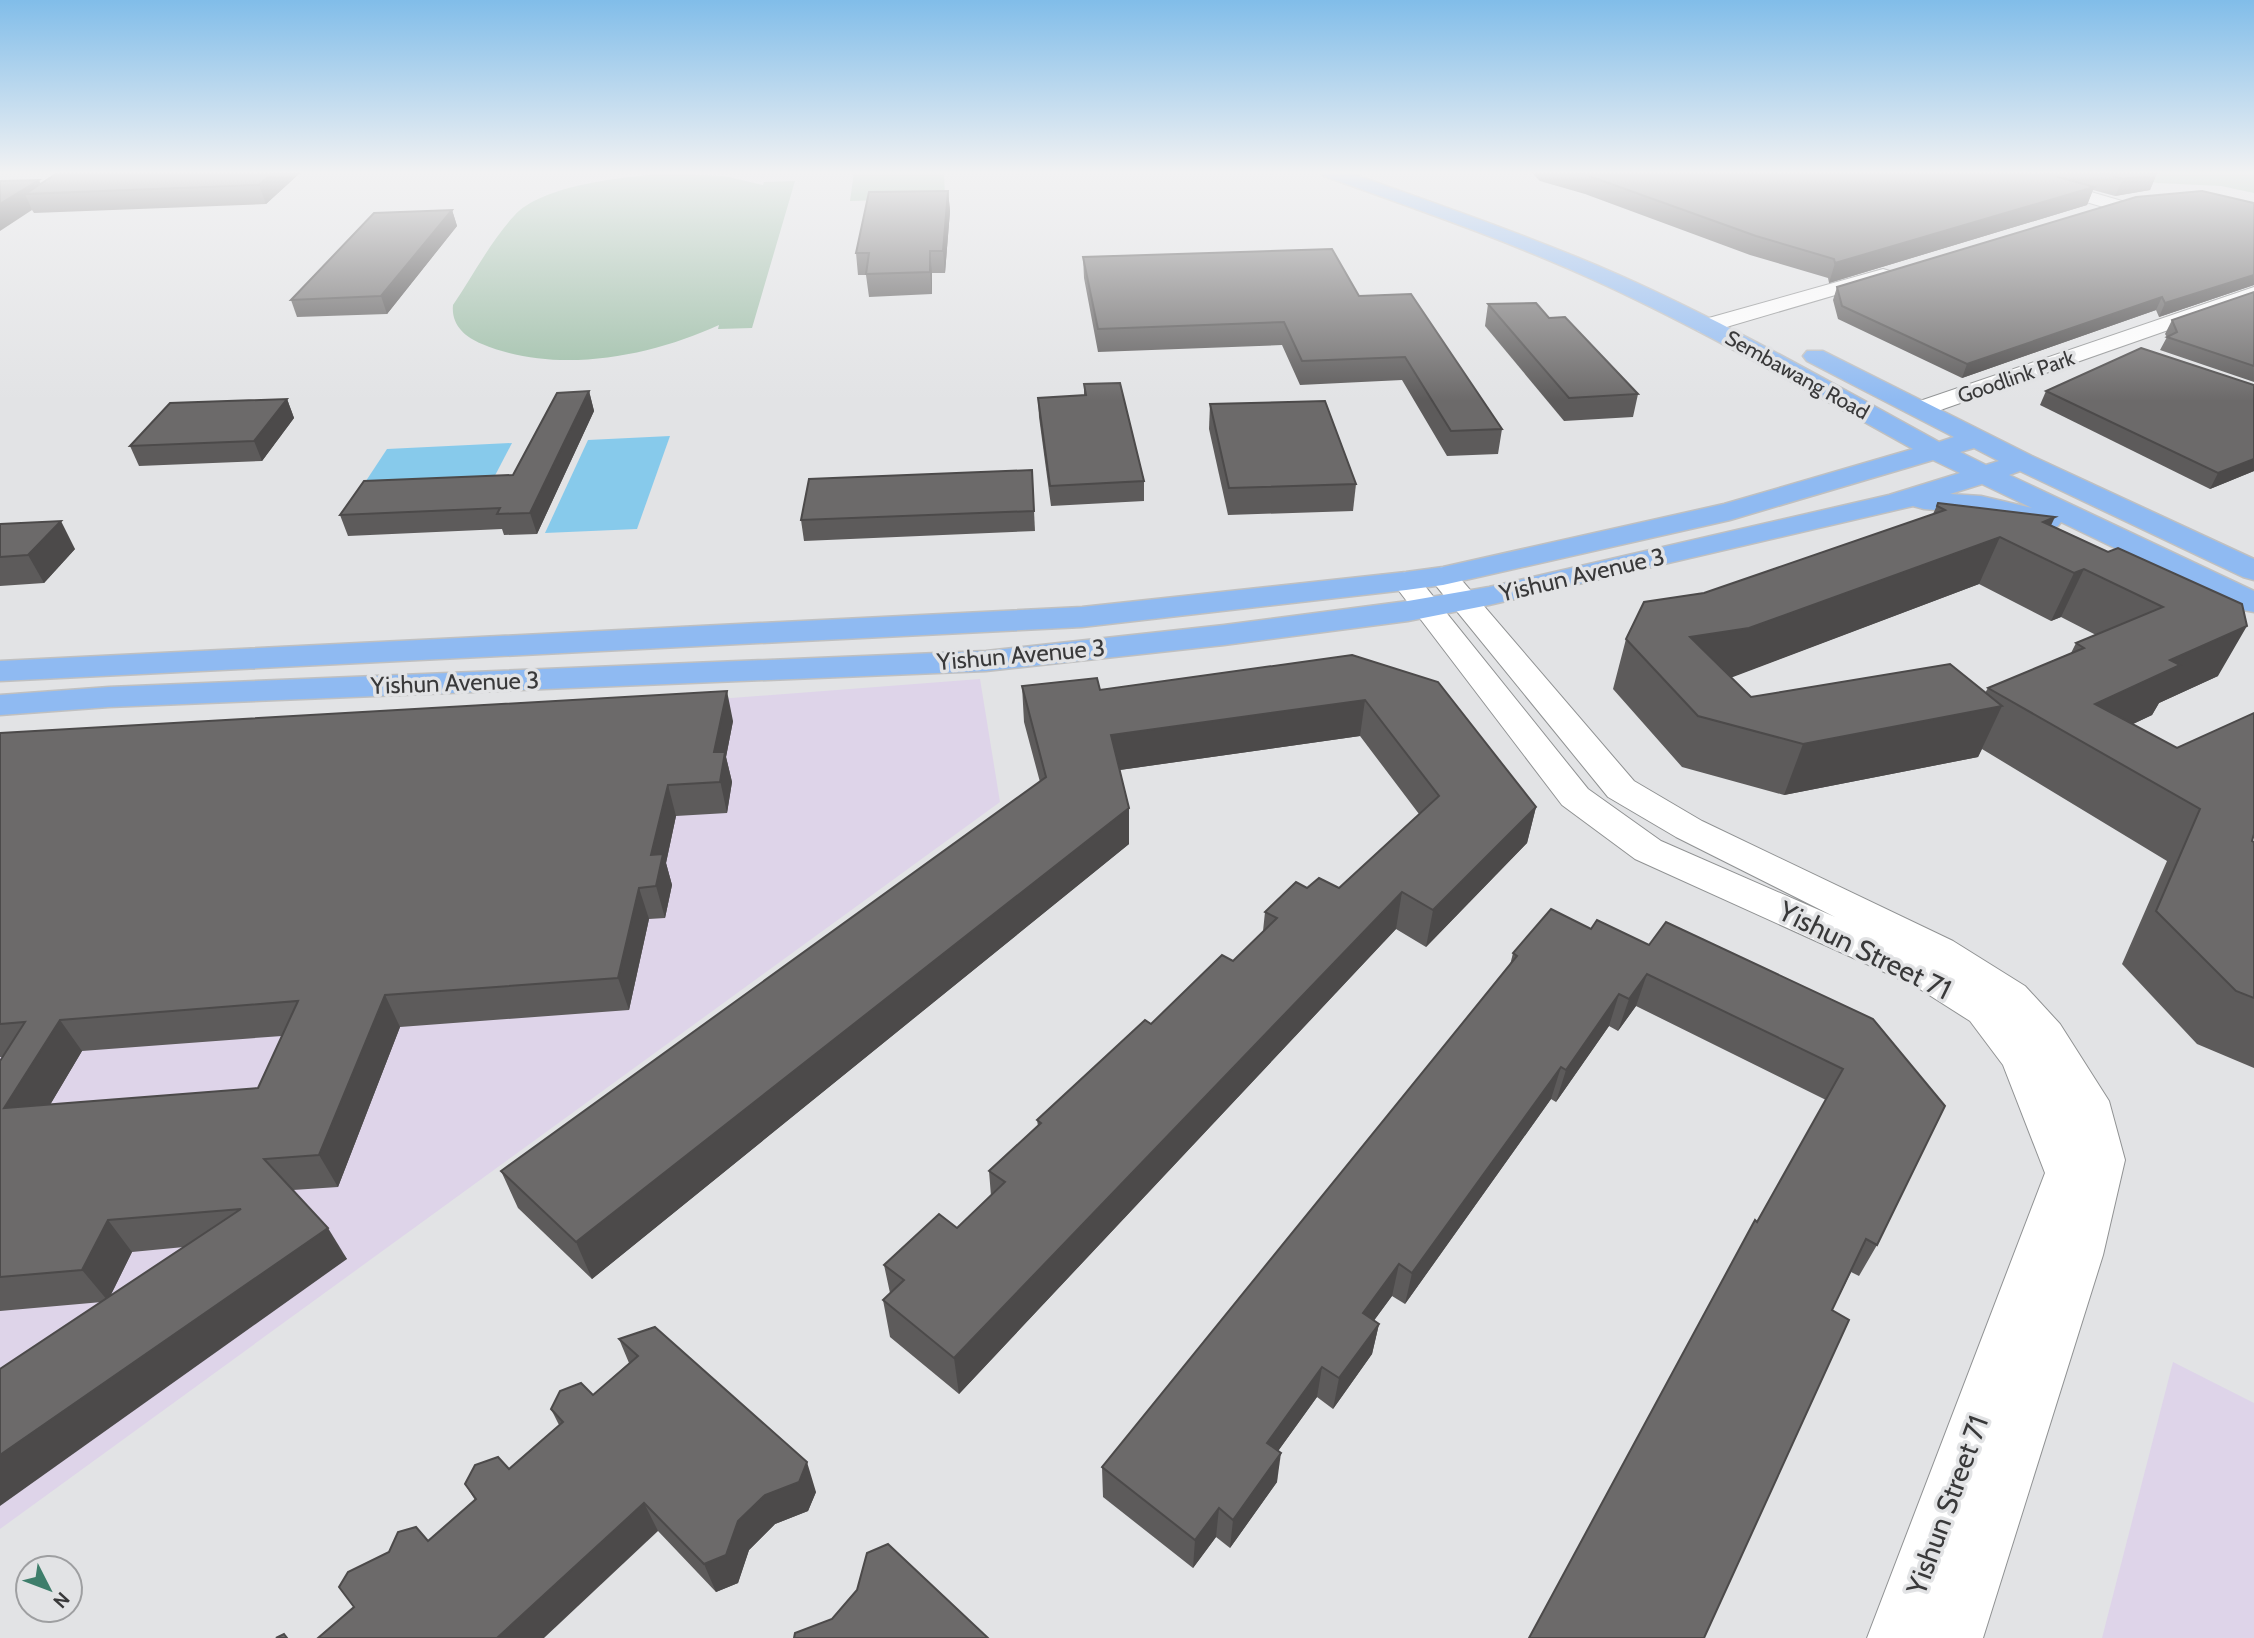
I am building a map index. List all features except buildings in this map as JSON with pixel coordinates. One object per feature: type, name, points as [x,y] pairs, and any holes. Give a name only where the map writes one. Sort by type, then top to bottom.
[{"type":"main road","name":"Sembawang Road","points":[[1541,248],[1734,323],[1895,429],[2254,603]]},
{"type":"main road","points":[[1587,248],[1630,266]]},
{"type":"main road","name":"Sembawang Road","points":[[1799,347],[2022,462],[2254,571]]},
{"type":"main road","points":[[1889,465],[1900,449],[1895,429]]},
{"type":"main road","name":"Yishun Avenue 3","points":[[0,671],[1082,617],[1434,591],[1730,511],[1976,439]]},
{"type":"main road","name":"Yishun Avenue 3","points":[[0,705],[123,696],[986,661],[1224,635],[1434,591],[1897,502],[2022,462]]},
{"type":"main road","points":[[1897,502],[1929,501],[1982,505],[2102,531]]},
{"type":"street","points":[[1734,323],[1793,309],[1902,275]]},
{"type":"street","name":"Goodlink Park","points":[[1920,410],[2254,293]]},
{"type":"street","points":[[2231,302],[2254,309]]},
{"type":"street","points":[[2110,344],[2139,354]]},
{"type":"street","name":"Yishun Street 71","points":[[1434,591],[1621,789],[1674,821],[1939,951],[2010,997],[2045,1036],[2086,1101],[2101,1160],[2078,1255],[1952,1638]]},
{"type":"street","name":"Yishun Street 71","points":[[1434,591],[1575,797],[1648,850],[1930,975],[1984,1010],[2022,1058],[2069,1173],[1898,1638]]},
{"type":"street","points":[[1648,850],[1674,821]]},
{"type":"shaded area","points":[[980,679],[1000,802],[0,1529],[0,754]]},
{"type":"shaded area","points":[[2173,1362],[2254,1403],[2254,1638],[2102,1638]]},
{"type":"green space","points":[[490,248],[775,248],[752,328],[718,329],[719,325],[663,346],[633,353],[571,360],[540,359],[511,353],[482,344],[465,334],[454,319],[453,305]]},
{"type":"water","points":[[670,436],[637,529],[545,533],[588,440]]},
{"type":"water","points":[[512,443],[489,487],[358,493],[387,449]]}]
